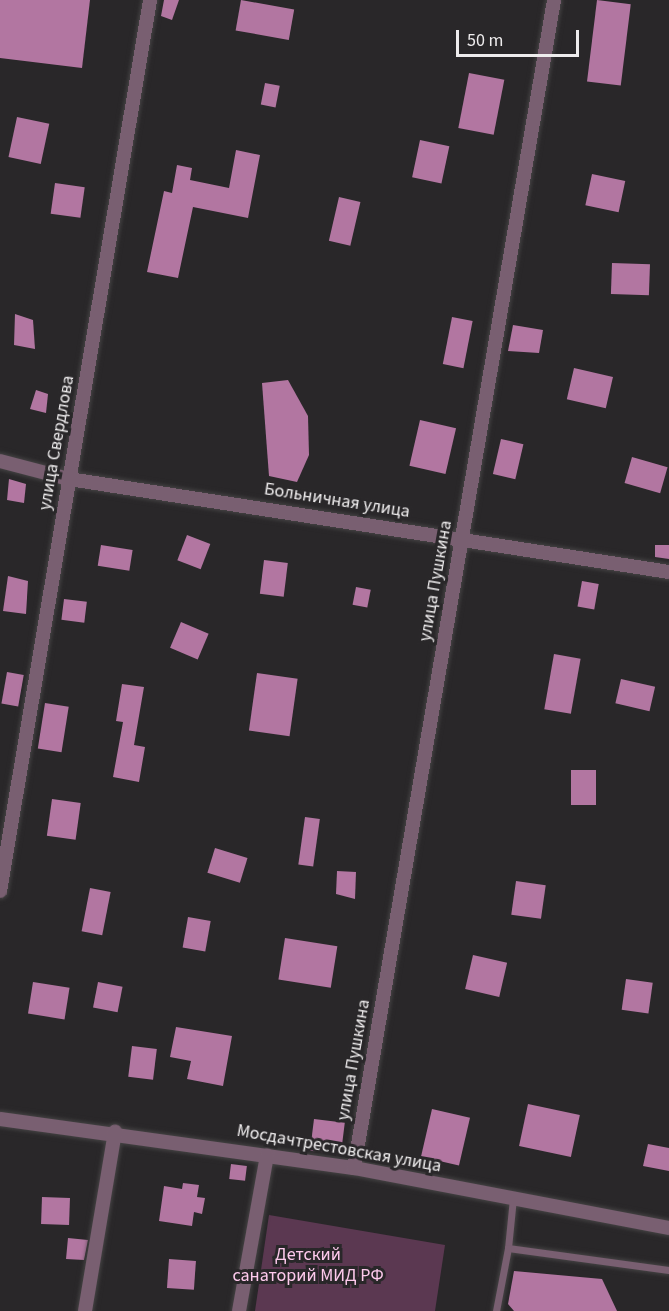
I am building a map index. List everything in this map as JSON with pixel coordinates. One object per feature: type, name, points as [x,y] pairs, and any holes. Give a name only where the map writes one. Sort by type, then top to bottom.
[{"type":"street","name":"улица Свердлова","points":[[0,891],[150,0]]},
{"type":"street","name":"улица Пушкина","points":[[354,1168],[554,0]]},
{"type":"street","name":"Больничная улица","points":[[0,461],[69,479],[669,572]]},
{"type":"street","name":"Мосдачтрестовская улица","points":[[0,1119],[115,1131],[354,1168],[669,1228]]},
{"type":"street","points":[[85,1311],[115,1131]]},
{"type":"street","points":[[239,1311],[267,1155]]},
{"type":"lane","points":[[496,1311],[508,1248],[513,1198]]},
{"type":"lane","points":[[508,1248],[669,1270]]},
{"type":"green space","name":"Детский санаторий МИД РФ","points":[[269,1215],[445,1245],[435,1311],[255,1311]]},
{"type":"building","points":[[0,0],[90,0],[82,68],[0,58]]},
{"type":"building","points":[[164,0],[179,0],[172,20],[161,16]]},
{"type":"building","points":[[241,0],[294,9],[289,40],[236,31]]},
{"type":"building","points":[[597,0],[631,4],[621,86],[587,81]]},
{"type":"building","points":[[469,73],[504,80],[494,135],[458,128]]},
{"type":"building","points":[[265,83],[280,86],[276,107],[261,105]]},
{"type":"building","points":[[17,117],[49,124],[41,164],[8,157]]},
{"type":"building","points":[[420,140],[449,146],[441,183],[412,177]]},
{"type":"building","points":[[236,150],[260,155],[248,218],[193,207],[178,278],[147,272],[164,191],[172,193],[177,165],[192,168],[190,180],[229,188]]},
{"type":"building","points":[[592,174],[625,181],[619,212],[585,205]]},
{"type":"building","points":[[55,183],[85,187],[80,218],[51,214]]},
{"type":"building","points":[[339,197],[360,202],[350,246],[329,241]]},
{"type":"building","points":[[612,263],[650,264],[649,295],[611,294]]},
{"type":"building","points":[[15,314],[33,320],[35,349],[14,345]]},
{"type":"building","points":[[452,317],[473,321],[463,368],[443,364]]},
{"type":"building","points":[[513,325],[543,330],[539,353],[508,351]]},
{"type":"building","points":[[574,368],[613,377],[606,408],[567,399]]},
{"type":"building","points":[[288,380],[308,416],[309,455],[297,482],[269,476],[262,383]]},
{"type":"building","points":[[36,390],[48,394],[46,413],[30,409]]},
{"type":"building","points":[[420,420],[456,428],[445,474],[409,466]]},
{"type":"building","points":[[501,439],[523,444],[515,479],[493,474]]},
{"type":"building","points":[[632,457],[668,467],[660,493],[625,483]]},
{"type":"building","points":[[9,479],[26,484],[24,503],[7,500]]},
{"type":"building","points":[[187,535],[210,544],[201,569],[177,560]]},
{"type":"building","points":[[101,545],[133,550],[129,571],[98,566]]},
{"type":"building","points":[[655,545],[669,545],[669,559],[655,557]]},
{"type":"building","points":[[264,560],[288,563],[284,597],[260,594]]},
{"type":"building","points":[[8,576],[28,581],[26,614],[3,611]]},
{"type":"building","points":[[582,581],[599,584],[594,610],[577,607]]},
{"type":"building","points":[[356,587],[371,590],[367,608],[353,605]]},
{"type":"building","points":[[64,599],[87,602],[84,623],[61,620]]},
{"type":"building","points":[[181,622],[209,634],[198,659],[170,648]]},
{"type":"building","points":[[554,654],[581,659],[571,714],[544,709]]},
{"type":"building","points":[[7,672],[24,675],[18,706],[1,704]]},
{"type":"building","points":[[257,673],[298,679],[290,736],[249,730]]},
{"type":"building","points":[[621,679],[655,687],[649,711],[615,703]]},
{"type":"building","points":[[122,684],[144,687],[134,745],[145,747],[139,782],[113,777],[123,722],[116,721]]},
{"type":"building","points":[[45,703],[69,707],[62,752],[38,748]]},
{"type":"building","points":[[571,770],[596,770],[596,805],[571,805]]},
{"type":"building","points":[[52,799],[81,803],[76,840],[47,836]]},
{"type":"building","points":[[305,817],[320,819],[313,867],[298,865]]},
{"type":"building","points":[[215,848],[248,858],[240,883],[207,873]]},
{"type":"building","points":[[337,871],[356,872],[355,899],[336,894]]},
{"type":"building","points":[[516,881],[546,885],[541,919],[511,915]]},
{"type":"building","points":[[90,888],[111,892],[102,935],[82,931]]},
{"type":"building","points":[[188,917],[211,921],[205,952],[183,948]]},
{"type":"building","points":[[285,938],[337,946],[331,988],[278,979]]},
{"type":"building","points":[[473,955],[507,963],[499,997],[465,989]]},
{"type":"building","points":[[626,979],[653,983],[648,1013],[622,1010]]},
{"type":"building","points":[[33,982],[70,988],[65,1019],[28,1014]]},
{"type":"building","points":[[98,982],[123,987],[118,1012],[93,1008]]},
{"type":"building","points":[[176,1027],[232,1036],[223,1086],[187,1079],[191,1061],[170,1057]]},
{"type":"building","points":[[132,1046],[157,1049],[153,1080],[128,1077]]},
{"type":"building","points":[[528,1104],[580,1115],[571,1157],[519,1146]]},
{"type":"building","points":[[432,1109],[470,1118],[459,1166],[421,1157]]},
{"type":"building","points":[[314,1119],[345,1123],[341,1155],[310,1151]]},
{"type":"building","points":[[648,1144],[669,1148],[669,1171],[643,1166]]},
{"type":"building","points":[[231,1164],[247,1166],[245,1181],[229,1179]]},
{"type":"building","points":[[183,1183],[199,1185],[197,1197],[205,1198],[202,1214],[194,1212],[192,1226],[159,1221],[164,1186],[182,1189]]},
{"type":"building","points":[[42,1197],[70,1198],[69,1225],[41,1224]]},
{"type":"building","points":[[68,1238],[88,1240],[84,1260],[66,1259]]},
{"type":"building","points":[[169,1259],[196,1261],[194,1290],[167,1288]]},
{"type":"building","points":[[514,1271],[602,1279],[617,1311],[514,1311],[508,1304]]}]
